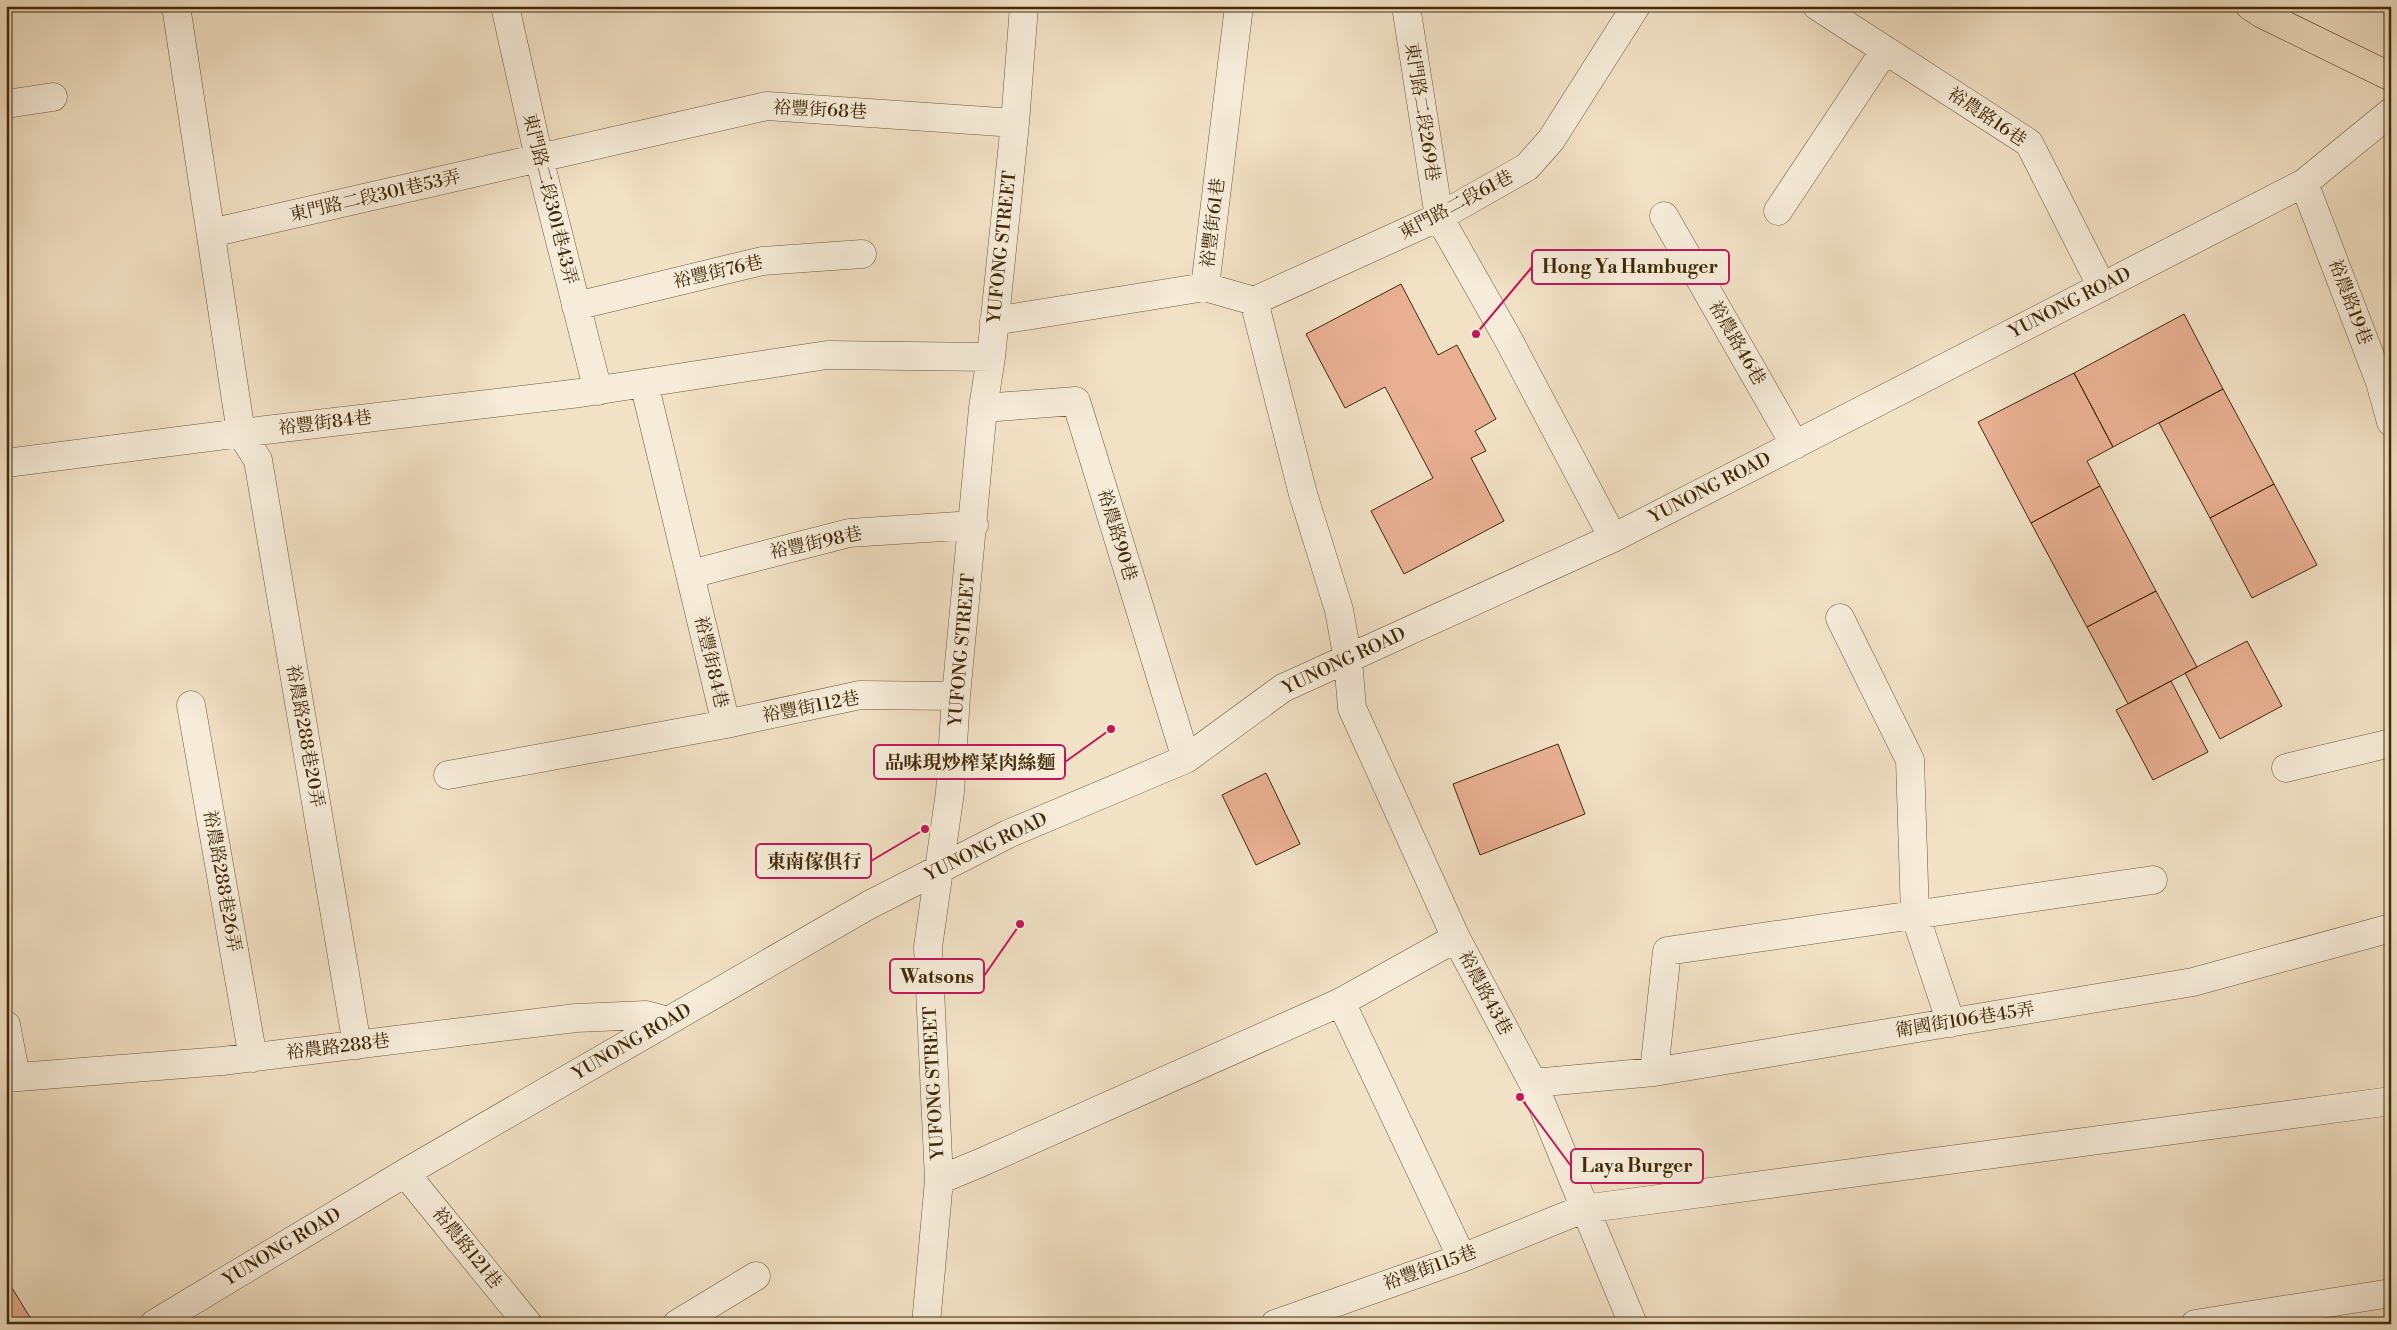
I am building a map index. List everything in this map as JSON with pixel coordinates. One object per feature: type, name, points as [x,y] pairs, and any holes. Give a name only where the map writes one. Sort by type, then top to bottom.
[{"type":"main road","points":[[2250,6],[2262,14],[2391,77]]},
{"type":"street","points":[[176,6],[241,433]]},
{"type":"street","name":"東門路二段301巷43弄","points":[[505,6],[539,158],[598,390]]},
{"type":"street","name":"YUFONG STREET","points":[[926,1324],[939,1180],[928,947],[949,797],[956,696],[974,525],[983,408],[991,357],[1015,123],[1024,6]]},
{"type":"street","name":"裕豐街61巷","points":[[994,321],[1205,287],[1239,6]]},
{"type":"street","name":"東門路二段269巷","points":[[1406,6],[1439,217]]},
{"type":"street","name":"東門路二段61巷","points":[[1254,301],[1439,217],[1526,167],[1551,140],[1636,6]]},
{"type":"street","name":"裕農路16巷","points":[[1817,6],[2030,143],[2102,287]]},
{"type":"street","points":[[1778,211],[1885,50]]},
{"type":"street","points":[[6,104],[53,96]]},
{"type":"street","name":"裕豐街68巷","points":[[539,158],[767,106],[1015,123]]},
{"type":"street","name":"YUNONG ROAD","points":[[154,1324],[405,1173],[819,932],[1008,834],[1186,759],[1283,688],[1613,538],[2304,183],[2391,112]]},
{"type":"street","name":"東門路二段301巷53弄","points":[[211,233],[539,158]]},
{"type":"street","name":"裕農路19巷","points":[[2304,183],[2380,382],[2391,422]]},
{"type":"street","name":"裕農路46巷","points":[[1664,216],[1794,445]]},
{"type":"street","points":[[1439,217],[1506,337],[1613,538]]},
{"type":"street","name":"裕豐街76巷","points":[[576,306],[762,261],[862,254]]},
{"type":"street","points":[[1205,287],[1254,301]]},
{"type":"street","name":"裕農路43巷","points":[[1254,301],[1303,494],[1339,610],[1348,660],[1352,708],[1456,938],[1533,1083],[1583,1209],[1633,1324]]},
{"type":"street","name":"裕豐街84巷","points":[[6,463],[598,390],[828,355],[991,357]]},
{"type":"street","name":"裕豐街84巷","points":[[448,775],[726,724],[644,383]]},
{"type":"street","name":"裕農路90巷","points":[[983,408],[1076,401],[1186,759]]},
{"type":"street","name":"裕農路288巷20弄","points":[[241,433],[258,460],[357,1044]]},
{"type":"street","name":"裕豐街98巷","points":[[691,574],[849,533],[974,525]]},
{"type":"street","points":[[1840,618],[1910,760],[1916,915],[1951,1023]]},
{"type":"street","name":"裕豐街112巷","points":[[726,724],[860,695],[956,696]]},
{"type":"street","name":"裕農路288巷26弄","points":[[191,705],[253,1058]]},
{"type":"street","points":[[2286,768],[2391,743]]},
{"type":"street","points":[[1654,1072],[1667,951],[2152,880]]},
{"type":"street","name":"衛國街106巷45弄","points":[[1533,1083],[1654,1072],[2193,982],[2391,928]]},
{"type":"street","points":[[939,1180],[1341,1002],[1456,938]]},
{"type":"street","points":[[1341,1002],[1462,1258]]},
{"type":"street","name":"裕農路288巷","points":[[11,1078],[253,1058],[576,1018],[646,1015],[668,1021]]},
{"type":"street","points":[[6,1025],[11,1078]]},
{"type":"street","name":"裕豐街115巷","points":[[1275,1324],[1462,1258],[1583,1209],[2391,1101]]},
{"type":"street","name":"裕農路121巷","points":[[405,1173],[528,1324]]},
{"type":"street","points":[[677,1324],[756,1276]]},
{"type":"street","points":[[2195,1324],[2391,1293]]},
{"type":"building","points":[[1401,284],[1438,355],[1457,345],[1496,419],[1475,431],[1486,451],[1471,458],[1504,521],[1404,574],[1371,511],[1433,478],[1385,387],[1345,408],[1306,334]]},
{"type":"building","points":[[2184,314],[2223,389],[2113,447],[2074,373]]},
{"type":"building","points":[[2074,373],[2113,447],[2087,461],[2100,486],[2031,523],[1978,422]]},
{"type":"building","points":[[2223,389],[2274,484],[2210,518],[2159,423]]},
{"type":"building","points":[[2274,484],[2317,565],[2252,598],[2210,518]]},
{"type":"building","points":[[2100,486],[2156,591],[2087,627],[2031,523]]},
{"type":"building","points":[[2156,591],[2197,667],[2128,704],[2087,627]]},
{"type":"building","points":[[2247,641],[2282,706],[2220,739],[2185,673]]},
{"type":"building","points":[[2171,681],[2208,752],[2153,780],[2116,710]]},
{"type":"building","points":[[1558,744],[1585,814],[1480,855],[1453,784]]},
{"type":"building","points":[[1266,773],[1300,844],[1256,865],[1222,795]]},
{"type":"building","points":[[6,1278],[34,1324],[6,1324]]},
{"type":"place","name":"Hong Ya Hambuger","points":[[1476,334]]},
{"type":"place","name":"品味現炒榨菜肉絲麵","points":[[1111,729]]},
{"type":"place","name":"東南傢俱行","points":[[925,829]]},
{"type":"place","name":"Watsons","points":[[1020,924]]},
{"type":"place","name":"Laya Burger","points":[[1520,1097]]}]
